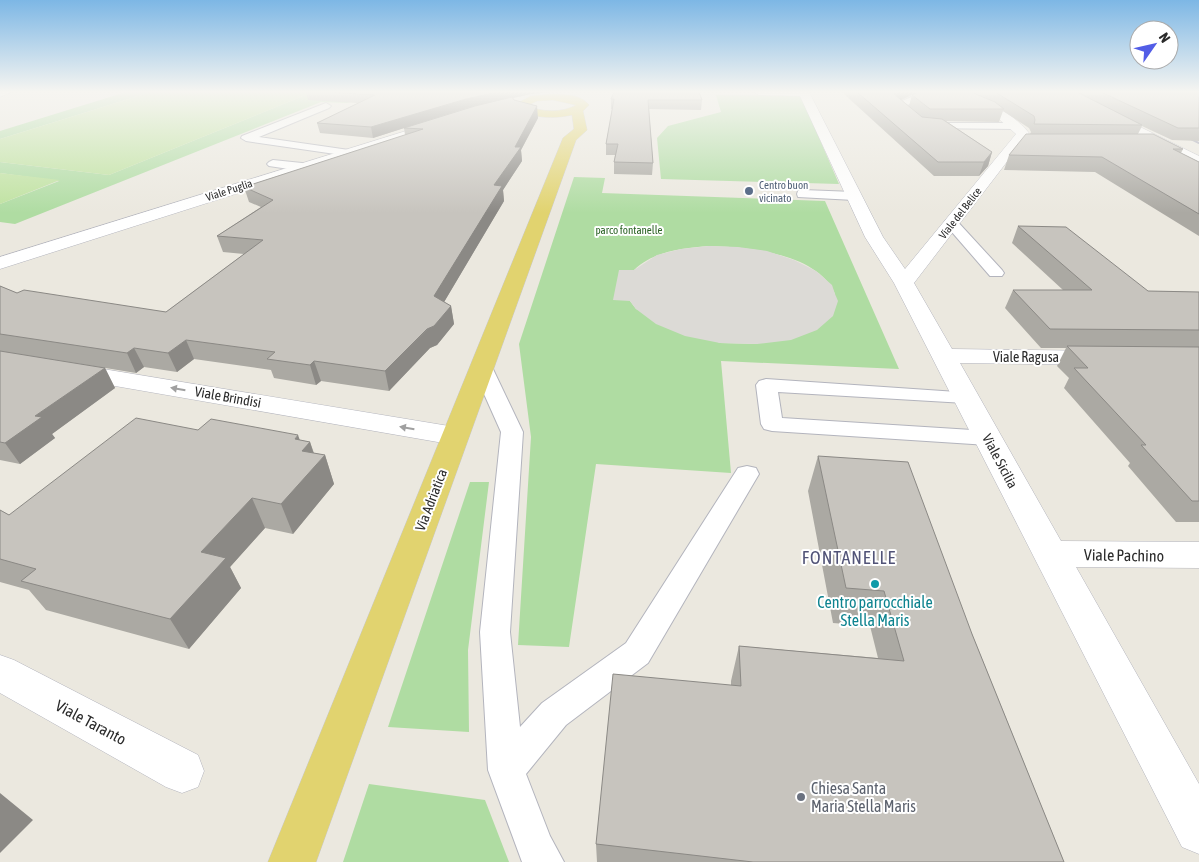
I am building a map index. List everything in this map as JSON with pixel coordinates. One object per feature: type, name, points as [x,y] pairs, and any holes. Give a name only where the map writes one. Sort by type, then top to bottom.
[{"type":"main road","name":"Via Adriatica","points":[[292,862],[482,367],[570,132]]},
{"type":"street","name":"Viale Puglia","points":[[0,263],[414,132]]},
{"type":"street","name":"Viale Sicilia","points":[[822,132],[874,237],[904,284],[1199,830]]},
{"type":"street","points":[[1015,142],[1021,132]]},
{"type":"street","points":[[1141,132],[1199,161]]},
{"type":"street","points":[[1015,142],[1035,142]]},
{"type":"street","name":"Viale del Belice","points":[[904,284],[952,223],[993,162],[1015,142]]},
{"type":"street","points":[[1133,143],[1163,143]]},
{"type":"street","name":"Viale Ragusa","points":[[943,356],[1120,358]]},
{"type":"street","name":"Viale Brindisi","points":[[0,358],[455,436]]},
{"type":"street","name":"Viale Pachino","points":[[1050,554],[1199,556]]},
{"type":"street","name":"Viale Taranto","points":[[0,673],[182,771]]},
{"type":"lane","points":[[260,132],[246,138],[349,153]]},
{"type":"lane","points":[[950,132],[957,137]]},
{"type":"lane","points":[[273,164],[302,167]]},
{"type":"lane","points":[[803,194],[854,196]]},
{"type":"lane","points":[[952,223],[996,273]]},
{"type":"lane","points":[[482,367],[512,432],[495,632],[506,770],[536,849],[544,862]]},
{"type":"lane","points":[[965,397],[766,385],[772,424],[988,438]]},
{"type":"lane","points":[[506,770],[554,714],[638,653],[747,474]]},
{"type":"green space","points":[[0,132],[22,132],[0,139]]},
{"type":"green space","points":[[22,132],[214,132],[109,175],[0,162],[0,139]]},
{"type":"green space","points":[[214,132],[245,132],[15,224],[0,222],[0,204],[59,181],[0,173],[0,162],[109,175]]},
{"type":"green space","points":[[662,132],[817,132],[839,184],[661,179],[657,138]]},
{"type":"green space","points":[[0,173],[60,180],[0,204]]},
{"type":"green space","name":"parco fontanelle","points":[[574,177],[605,178],[602,193],[825,201],[899,369],[721,361],[731,473],[596,464],[569,647],[518,645],[531,437],[519,344]],"holes":[[[709,246],[761,251],[798,261],[813,269],[826,280],[835,294],[757,344],[720,343],[636,309],[630,301],[634,270],[659,255],[679,249]]]},
{"type":"green space","points":[[470,482],[489,482],[468,650],[469,732],[388,727]]},
{"type":"green space","points":[[369,784],[485,800],[509,862],[343,862]]},
{"type":"shaded area","points":[[709,246],[767,251],[794,260],[816,271],[832,285],[838,301],[833,316],[817,330],[791,340],[757,344],[720,343],[685,336],[656,324],[636,309],[630,301],[613,300],[619,270],[634,270],[657,255],[681,249]]},
{"type":"building","points":[[413,132],[523,132],[515,147],[521,147],[494,185],[502,186],[434,296],[451,306],[434,326],[427,329],[385,371],[314,361],[310,365],[267,359],[275,352],[186,340],[168,353],[134,348],[127,353],[0,334],[0,286],[17,293],[24,290],[166,312],[263,240],[217,236],[273,200],[244,187]]},
{"type":"building","points":[[608,132],[651,132],[653,163],[614,162],[618,144],[606,144]]},
{"type":"building","points":[[904,132],[962,132],[992,152],[984,162],[938,162]]},
{"type":"building","points":[[1026,134],[1153,134],[1183,149],[1173,149],[1199,162],[1199,214],[1102,157],[1009,155]]},
{"type":"building","points":[[1018,226],[1066,227],[1148,291],[1199,292],[1199,330],[1050,329],[1013,290],[1092,290]]},
{"type":"building","points":[[1067,346],[1199,347],[1199,501],[1192,501],[1141,445],[1146,445],[1074,368],[1088,368]]},
{"type":"building","points":[[0,351],[105,368],[35,416],[42,417],[5,443],[0,442]]},
{"type":"building","points":[[136,418],[198,430],[211,419],[298,435],[295,439],[310,442],[302,451],[325,455],[281,504],[252,498],[201,552],[226,558],[170,619],[21,581],[36,569],[0,559],[0,510],[9,515]]},
{"type":"building","name":"Chiesa Santa Maria Stella Maris","points":[[818,456],[908,462],[972,634],[1064,862],[753,862],[596,844],[613,674],[741,686],[739,646],[904,661],[884,591],[846,588]]},
{"type":"railway","points":[[1181,134],[1199,143]]},
{"type":"place","name":"Centro buon vicinato","points":[[749,191]]},
{"type":"place","name":"Centro parrocchiale Stella Maris","points":[[875,584]]},
{"type":"place","name":"Chiesa Santa Maria Stella Maris","points":[[801,797]]},
{"type":"district","name":"FONTANELLE","points":[[849,557]]}]
